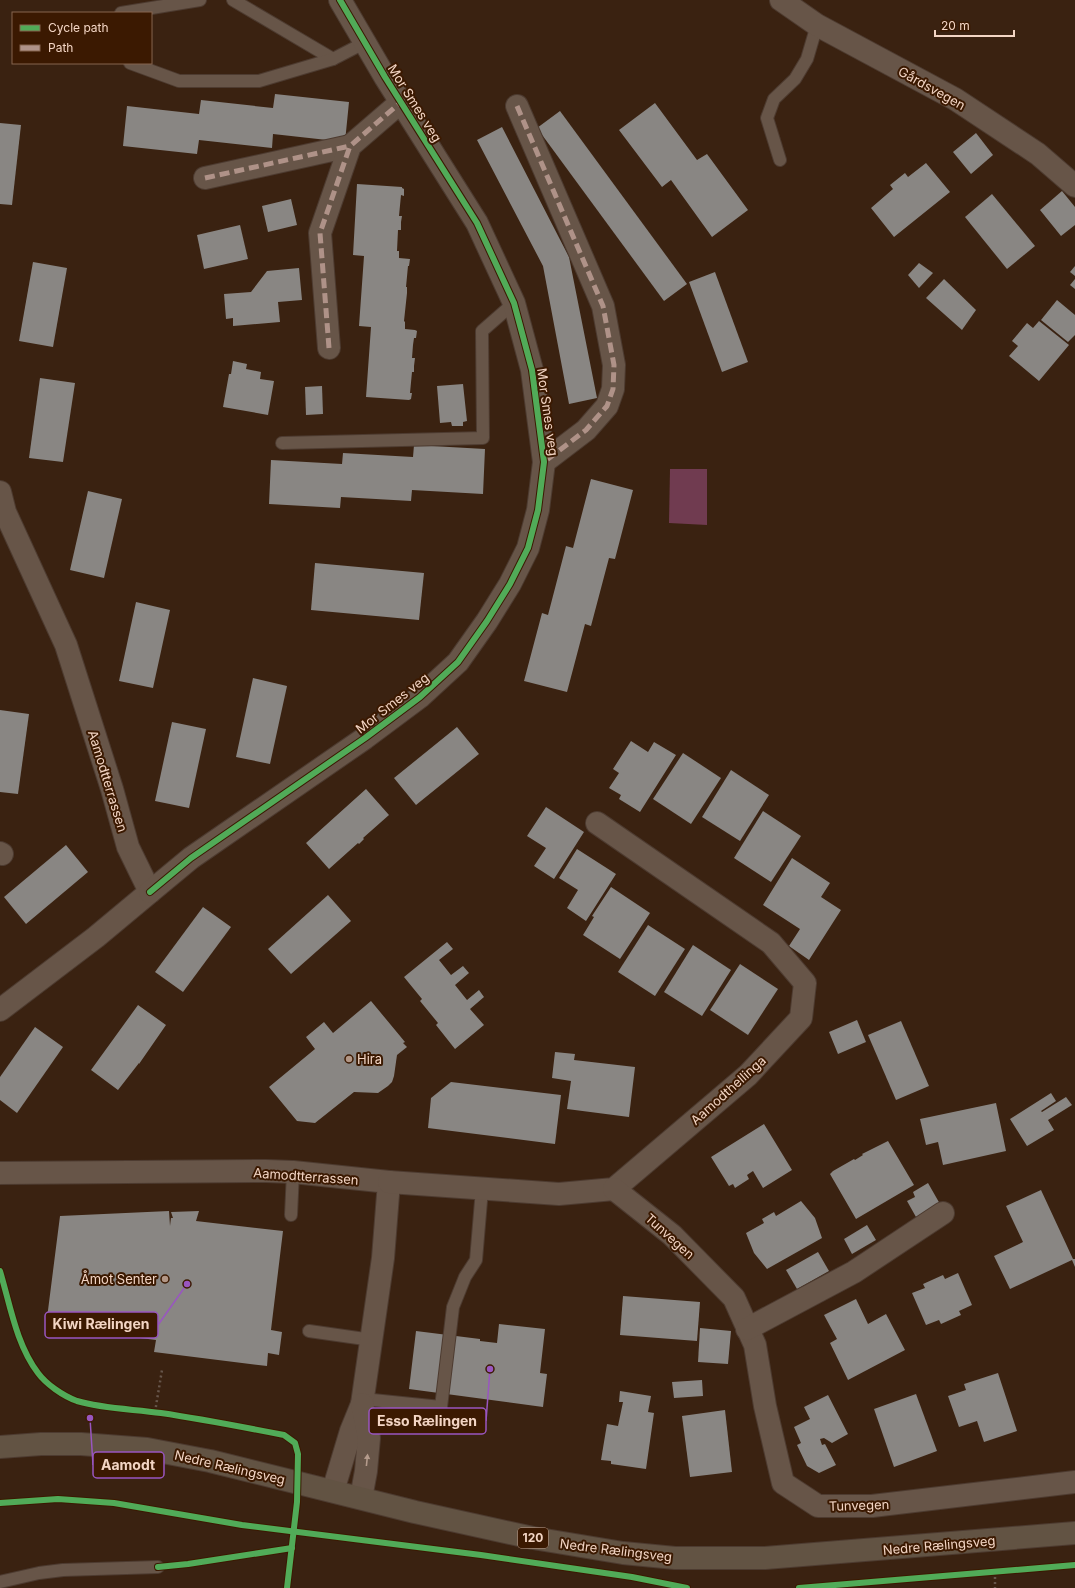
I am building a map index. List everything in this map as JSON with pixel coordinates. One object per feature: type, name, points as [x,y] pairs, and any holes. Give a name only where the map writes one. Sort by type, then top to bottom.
[{"type":"main road","name":"Nedre Rælingsveg","points":[[0,1447],[41,1444],[81,1444],[147,1449],[210,1461],[540,1540],[623,1554],[675,1558],[765,1558],[1075,1533]]},
{"type":"street","name":"Mor Smes veg","points":[[150,892],[191,858],[365,738],[420,697],[458,662],[487,621],[506,590],[528,548],[538,510],[544,462],[532,370],[514,303],[477,223],[364,43],[340,0]]},
{"type":"street","name":"Gårdsvegen","points":[[781,0],[817,25],[955,99],[1038,154],[1075,186]]},
{"type":"street","points":[[205,178],[350,146],[401,102]]},
{"type":"street","points":[[517,106],[603,306],[614,366],[613,389],[607,406],[586,430],[544,462]]},
{"type":"street","points":[[329,348],[320,234],[350,146]]},
{"type":"street","name":"Aamodtterrassen","points":[[0,492],[5,512],[66,645],[112,789],[128,847],[150,892]]},
{"type":"street","name":"Aamodthellinga","points":[[597,823],[772,943],[805,982],[801,1018],[754,1069],[614,1188]]},
{"type":"street","points":[[0,1010],[96,937],[150,892]]},
{"type":"street","name":"Aamodtterrassen","points":[[0,1173],[266,1171],[293,1172],[389,1182]]},
{"type":"street","points":[[333,1491],[351,1431],[363,1401],[383,1258],[389,1182],[482,1190],[559,1194],[614,1188]]},
{"type":"street","name":"Tunvegen","points":[[614,1188],[672,1235],[734,1298],[755,1345],[765,1406],[783,1483],[818,1506],[872,1506],[1075,1482]]},
{"type":"street","points":[[747,1328],[854,1272],[943,1213]]},
{"type":"street","points":[[361,1498],[370,1438],[363,1401]]},
{"type":"lane","points":[[127,12],[200,0]]},
{"type":"lane","points":[[233,0],[333,59]]},
{"type":"lane","points":[[780,160],[767,118],[774,99],[796,78],[807,59],[817,25]]},
{"type":"lane","points":[[133,64],[179,81],[259,81],[333,59],[364,43]]},
{"type":"lane","points":[[282,443],[483,438],[482,331],[514,303]]},
{"type":"lane","points":[[291,1215],[293,1172]]},
{"type":"lane","points":[[363,1401],[441,1407],[453,1307],[465,1277],[476,1260],[482,1190]]},
{"type":"lane","points":[[309,1330],[372,1340]]},
{"type":"lane","points":[[0,1582],[39,1573],[63,1570],[158,1567]]},
{"type":"path","points":[[162,1370],[151,1412],[162,1413]]},
{"type":"path","points":[[995,1572],[995,1588]]},
{"type":"path","points":[[987,1573],[1002,1572]]},
{"type":"path","points":[[665,1583],[678,1586]]},
{"type":"shaded area","points":[[670,469],[707,469],[707,525],[669,523]]},
{"type":"building","points":[[275,94],[349,102],[345,142],[273,134],[272,148],[199,140],[197,154],[123,146],[127,106],[199,114],[201,100],[273,108]]},
{"type":"building","points":[[655,103],[697,160],[707,154],[748,210],[712,237],[671,180],[662,187],[619,130]]},
{"type":"building","points":[[560,111],[687,284],[664,301],[537,128]]},
{"type":"building","points":[[0,123],[21,125],[12,205],[0,204]]},
{"type":"building","points":[[502,127],[569,257],[597,398],[569,404],[543,266],[477,140]]},
{"type":"building","points":[[976,133],[993,155],[971,174],[953,152]]},
{"type":"building","points":[[926,163],[950,192],[894,237],[871,208],[893,189],[890,185],[905,173],[908,177]]},
{"type":"building","points":[[357,184],[402,187],[404,189],[404,196],[401,195],[399,216],[402,216],[401,230],[398,230],[397,251],[399,251],[399,258],[410,259],[406,287],[405,329],[417,331],[413,345],[412,358],[415,358],[414,372],[412,372],[410,393],[412,393],[411,399],[409,400],[366,397],[371,327],[359,326],[364,256],[353,255]]},
{"type":"building","points":[[1062,191],[1075,207],[1075,225],[1061,236],[1040,210]]},
{"type":"building","points":[[992,194],[1035,246],[1007,269],[965,217]]},
{"type":"building","points":[[291,199],[297,225],[268,232],[262,206]]},
{"type":"building","points":[[240,225],[248,259],[204,269],[197,235]]},
{"type":"building","points":[[33,262],[67,268],[53,347],[19,341]]},
{"type":"building","points":[[919,263],[933,273],[919,288],[908,275]]},
{"type":"building","points":[[1075,266],[1075,276],[1070,272]]},
{"type":"building","points":[[299,268],[302,300],[278,302],[280,322],[233,326],[233,318],[226,319],[224,294],[251,292],[267,271]]},
{"type":"building","points":[[715,272],[748,362],[722,372],[689,282]]},
{"type":"building","points":[[944,279],[976,310],[962,330],[926,298]]},
{"type":"building","points":[[1075,279],[1075,289],[1070,285]]},
{"type":"building","points":[[1057,300],[1075,315],[1075,335],[1068,342],[1041,320]]},
{"type":"building","points":[[1039,321],[1069,345],[1039,381],[1009,356],[1018,346],[1012,341],[1027,323],[1033,328]]},
{"type":"building","points":[[233,361],[247,364],[246,369],[261,372],[260,379],[274,381],[268,415],[223,407]]},
{"type":"building","points":[[40,378],[75,383],[63,462],[29,458]]},
{"type":"building","points":[[463,384],[467,421],[463,422],[463,426],[452,426],[451,422],[440,423],[437,386]]},
{"type":"building","points":[[322,386],[323,414],[306,415],[305,387]]},
{"type":"building","points":[[414,445],[485,449],[483,494],[412,490],[411,501],[341,497],[340,508],[269,504],[271,460],[342,464],[343,453],[413,457]]},
{"type":"building","points":[[591,479],[633,490],[615,559],[609,558],[591,626],[585,624],[567,692],[524,681],[542,613],[548,615],[566,546],[573,548]]},
{"type":"building","points":[[88,491],[122,499],[104,578],[70,570]]},
{"type":"building","points":[[315,563],[424,573],[419,620],[311,610]]},
{"type":"building","points":[[136,602],[170,610],[153,688],[119,681]]},
{"type":"building","points":[[253,678],[287,686],[270,764],[236,757]]},
{"type":"building","points":[[0,710],[29,714],[18,794],[0,792]]},
{"type":"building","points":[[172,722],[206,729],[189,808],[155,801]]},
{"type":"building","points":[[457,727],[479,754],[416,805],[394,778]]},
{"type":"building","points":[[631,741],[648,752],[654,742],[676,755],[640,812],[619,799],[621,795],[609,788],[619,773],[613,769]]},
{"type":"building","points":[[683,753],[721,778],[691,824],[653,799]]},
{"type":"building","points":[[731,770],[769,795],[740,841],[702,817]]},
{"type":"building","points":[[366,789],[389,815],[363,838],[364,839],[359,844],[358,843],[329,869],[306,843]]},
{"type":"building","points":[[546,807],[584,832],[554,879],[534,866],[546,848],[527,836]]},
{"type":"building","points":[[763,811],[801,836],[771,882],[734,858]]},
{"type":"building","points":[[66,845],[88,872],[26,924],[4,897]]},
{"type":"building","points":[[577,849],[616,874],[586,921],[567,908],[578,890],[559,878]]},
{"type":"building","points":[[792,858],[830,883],[821,897],[841,910],[809,960],[789,946],[800,929],[763,905]]},
{"type":"building","points":[[611,887],[650,913],[620,959],[583,935],[594,917],[592,916]]},
{"type":"building","points":[[328,895],[351,921],[291,974],[268,949]]},
{"type":"building","points":[[203,907],[231,927],[183,992],[155,972]]},
{"type":"building","points":[[648,925],[685,949],[655,996],[618,972]]},
{"type":"building","points":[[447,942],[453,949],[439,960],[451,975],[463,966],[469,973],[455,985],[467,1000],[479,990],[484,997],[470,1009],[484,1025],[455,1049],[436,1025],[438,1023],[420,1001],[422,999],[404,977]]},
{"type":"building","points":[[693,945],[731,970],[702,1016],[664,992]]},
{"type":"building","points":[[740,964],[778,989],[748,1035],[710,1010]]},
{"type":"building","name":"Hira","points":[[371,1001],[405,1042],[403,1043],[407,1047],[397,1055],[392,1082],[378,1093],[354,1092],[315,1123],[297,1121],[269,1087],[315,1049],[306,1037],[324,1022],[333,1033]]},
{"type":"building","points":[[138,1005],[166,1025],[139,1064],[118,1090],[91,1070]]},
{"type":"building","points":[[857,1020],[866,1042],[838,1054],[829,1032]]},
{"type":"building","points":[[901,1021],[929,1086],[896,1100],[868,1035]]},
{"type":"building","points":[[35,1027],[63,1047],[17,1113],[0,1100],[0,1077]]},
{"type":"building","points":[[555,1052],[575,1054],[574,1060],[635,1067],[629,1117],[567,1109],[571,1081],[552,1078]]},
{"type":"building","points":[[451,1082],[561,1095],[555,1144],[428,1128],[431,1098]]},
{"type":"building","points":[[1051,1093],[1056,1101],[1041,1111],[1042,1112],[1066,1097],[1072,1105],[1048,1120],[1054,1130],[1027,1146],[1010,1119]]},
{"type":"building","points":[[996,1103],[1006,1151],[943,1165],[938,1142],[926,1145],[920,1119]]},
{"type":"building","points":[[764,1124],[792,1170],[763,1188],[753,1171],[747,1175],[749,1179],[735,1188],[733,1184],[729,1186],[711,1157]]},
{"type":"building","points":[[888,1141],[914,1185],[856,1219],[830,1174],[863,1155],[862,1154]]},
{"type":"building","points":[[928,1183],[940,1204],[916,1217],[907,1201],[915,1197],[913,1192]]},
{"type":"building","points":[[1041,1190],[1073,1259],[1075,1259],[1075,1267],[1072,1260],[1010,1289],[994,1256],[1023,1242],[1006,1206]]},
{"type":"building","points":[[801,1201],[815,1218],[822,1238],[767,1269],[754,1253],[746,1233],[764,1223],[762,1219],[774,1212],[776,1216]]},
{"type":"building","name":"Åmot Senter","points":[[169,1211],[170,1226],[171,1218],[173,1218],[171,1212],[199,1211],[196,1221],[283,1231],[271,1330],[282,1332],[279,1355],[268,1353],[267,1366],[154,1352],[156,1340],[46,1326],[60,1216]]},
{"type":"building","points":[[867,1225],[876,1240],[852,1254],[844,1239]]},
{"type":"building","points":[[818,1252],[829,1271],[797,1289],[786,1270]]},
{"type":"building","points":[[958,1273],[972,1305],[959,1311],[961,1315],[941,1324],[939,1320],[926,1325],[912,1293],[925,1288],[923,1284],[943,1275],[945,1279]]},
{"type":"building","points":[[623,1296],[700,1302],[697,1341],[620,1335]]},
{"type":"building","points":[[856,1299],[868,1324],[886,1314],[905,1350],[848,1380],[830,1343],[837,1339],[824,1315]]},
{"type":"building","points":[[499,1324],[545,1329],[540,1373],[547,1374],[543,1407],[409,1389],[416,1331],[480,1339],[480,1341],[497,1343]]},
{"type":"building","points":[[700,1328],[731,1331],[728,1364],[698,1362]]},
{"type":"building","points":[[998,1373],[1017,1431],[984,1442],[977,1421],[959,1427],[948,1396],[966,1390],[964,1384]]},
{"type":"building","points":[[702,1380],[703,1396],[674,1398],[672,1382]]},
{"type":"building","points":[[620,1391],[651,1396],[648,1412],[654,1413],[646,1469],[611,1464],[611,1461],[601,1460],[607,1424],[618,1426],[623,1402],[619,1402]]},
{"type":"building","points":[[916,1394],[937,1451],[894,1467],[874,1409]]},
{"type":"building","points":[[828,1395],[848,1434],[832,1443],[824,1438],[820,1439],[822,1445],[825,1444],[836,1465],[819,1473],[807,1466],[797,1445],[801,1443],[794,1427],[810,1419],[804,1407]]},
{"type":"building","points":[[725,1410],[732,1472],[690,1477],[682,1416]]},
{"type":"marked path","points":[[329,348],[320,233],[350,146],[401,102]]},
{"type":"marked path","points":[[517,106],[603,306],[614,365],[613,389],[607,406],[586,430],[544,462]]},
{"type":"marked path","points":[[205,178],[350,146]]},
{"type":"cycle path","points":[[150,892],[191,858],[365,738],[420,697],[458,662],[487,621],[510,584],[528,548],[538,510],[544,462],[532,370],[514,303],[477,223],[385,77],[340,0]]},
{"type":"cycle path","points":[[0,1271],[14,1324],[30,1362],[46,1381],[66,1396],[77,1401],[98,1406],[176,1415],[284,1435],[295,1443],[298,1454],[297,1502],[287,1588]]},
{"type":"cycle path","points":[[0,1503],[58,1499],[114,1503],[242,1525],[481,1555],[632,1577],[687,1588]]},
{"type":"cycle path","points":[[158,1567],[188,1564],[292,1548]]},
{"type":"cycle path","points":[[799,1588],[1075,1565]]},
{"type":"place","name":"Hira","points":[[349,1059]]},
{"type":"place","name":"Åmot Senter","points":[[165,1279]]},
{"type":"place","name":"Kiwi Rælingen","points":[[187,1284]]},
{"type":"place","name":"Esso Rælingen","points":[[490,1369]]},
{"type":"place","name":"Aamodt","points":[[90,1418]]}]
